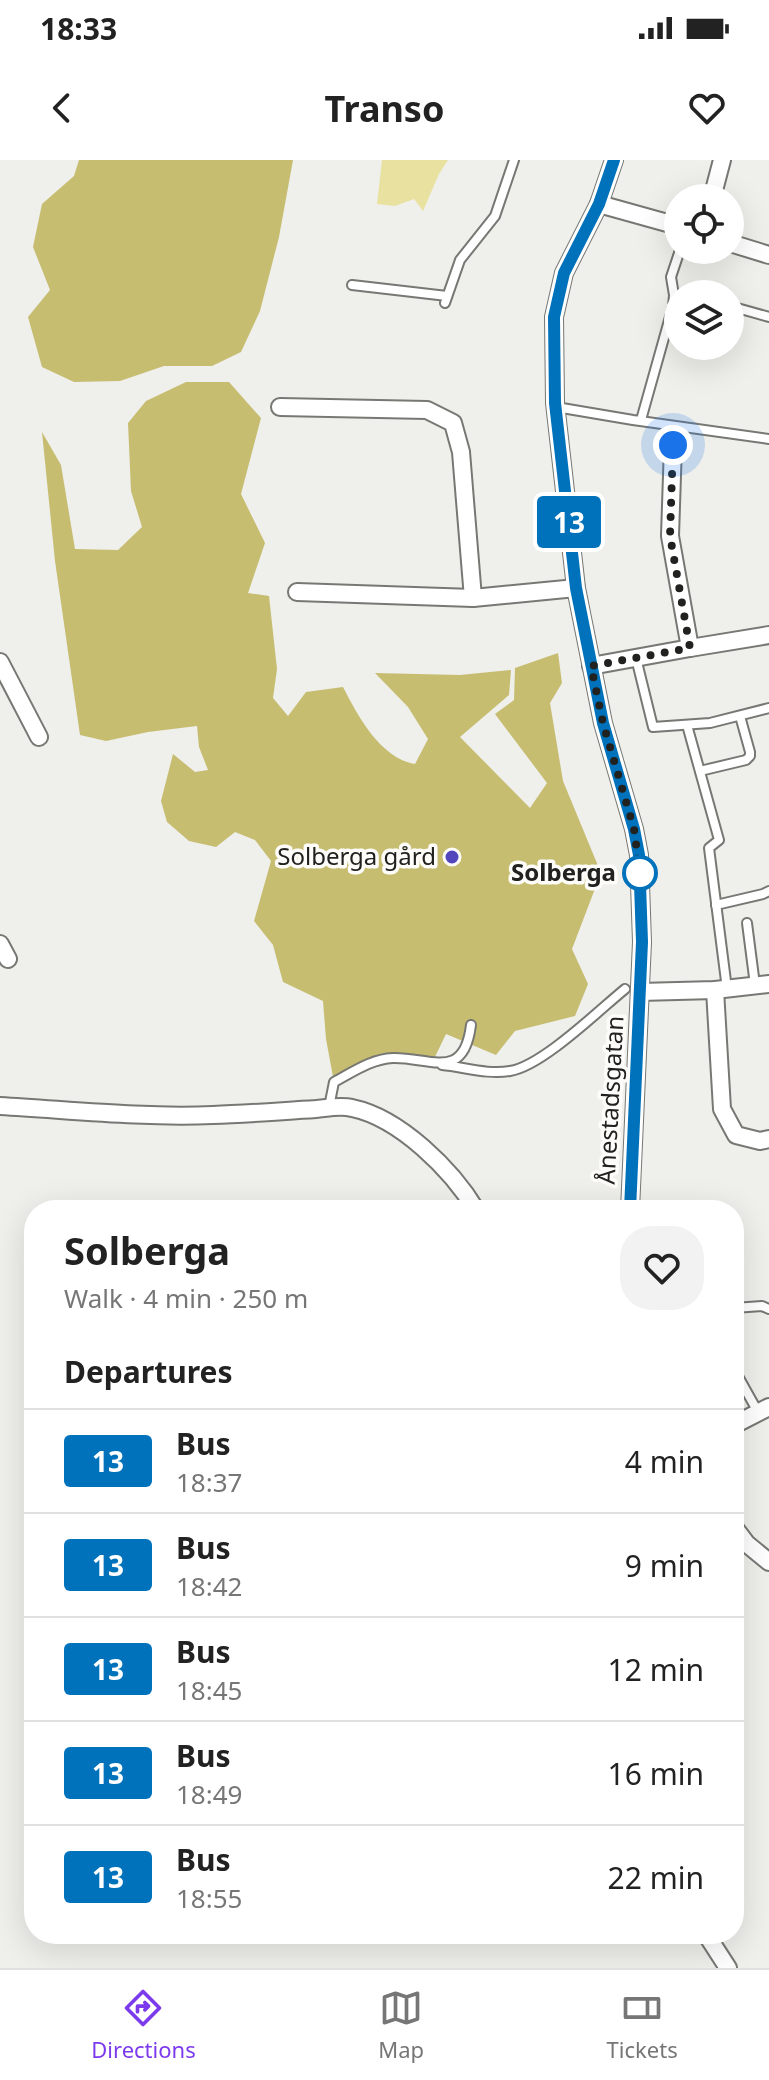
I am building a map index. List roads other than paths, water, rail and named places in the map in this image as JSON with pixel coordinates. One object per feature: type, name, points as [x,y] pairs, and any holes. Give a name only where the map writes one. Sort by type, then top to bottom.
[{"type":"street","name":"Ånestadsgatan","points":[[614,160],[599,204],[564,273],[554,317],[555,406],[576,588],[603,723],[639,855],[642,904],[633,990],[630,1200]]},
{"type":"street","points":[[716,184],[722,160]]},
{"type":"street","points":[[599,204],[664,222]]},
{"type":"street","points":[[744,247],[769,255]]},
{"type":"street","points":[[280,407],[427,410],[453,423],[461,452],[473,598]]},
{"type":"street","points":[[673,445],[670,536],[690,648]]},
{"type":"street","points":[[297,592],[473,598],[576,588]]},
{"type":"street","points":[[591,666],[769,635]]},
{"type":"street","points":[[0,662],[39,737]]},
{"type":"street","name":"Ånestadsgatan","points":[[633,990],[721,990],[762,984]]},
{"type":"street","points":[[721,990],[722,1109],[736,1135],[760,1141],[769,1139]]},
{"type":"street","points":[[0,1106],[163,1116],[351,1107],[382,1119],[417,1143],[439,1162],[470,1200]]},
{"type":"street","points":[[744,1421],[765,1413]]},
{"type":"street","points":[[744,1540],[769,1562]]},
{"type":"street","points":[[712,1944],[728,1968]]},
{"type":"lane","points":[[352,285],[446,299],[460,260],[495,216],[514,160]]},
{"type":"lane","points":[[744,310],[769,317]]},
{"type":"lane","points":[[641,420],[664,338]]},
{"type":"lane","points":[[555,406],[769,439]]},
{"type":"lane","points":[[636,658],[653,727],[710,723],[769,708]]},
{"type":"lane","points":[[700,771],[746,760],[750,756],[740,716]]},
{"type":"lane","points":[[687,725],[719,840],[709,848],[721,990]]},
{"type":"lane","points":[[716,905],[769,891]]},
{"type":"lane","points":[[747,923],[762,984]]},
{"type":"lane","points":[[329,1108],[334,1082],[371,1062],[392,1058],[483,1071],[511,1071],[532,1062],[633,990]]},
{"type":"lane","points":[[442,1065],[459,1057],[465,1048],[471,1025]]},
{"type":"lane","points":[[744,1307],[762,1306],[769,1309]]},
{"type":"lane","points":[[744,1383],[765,1413]]},
{"type":"place","name":"Solberga gård","points":[[452,857]]},
{"type":"place","name":"Solberga","points":[[640,873]]}]
